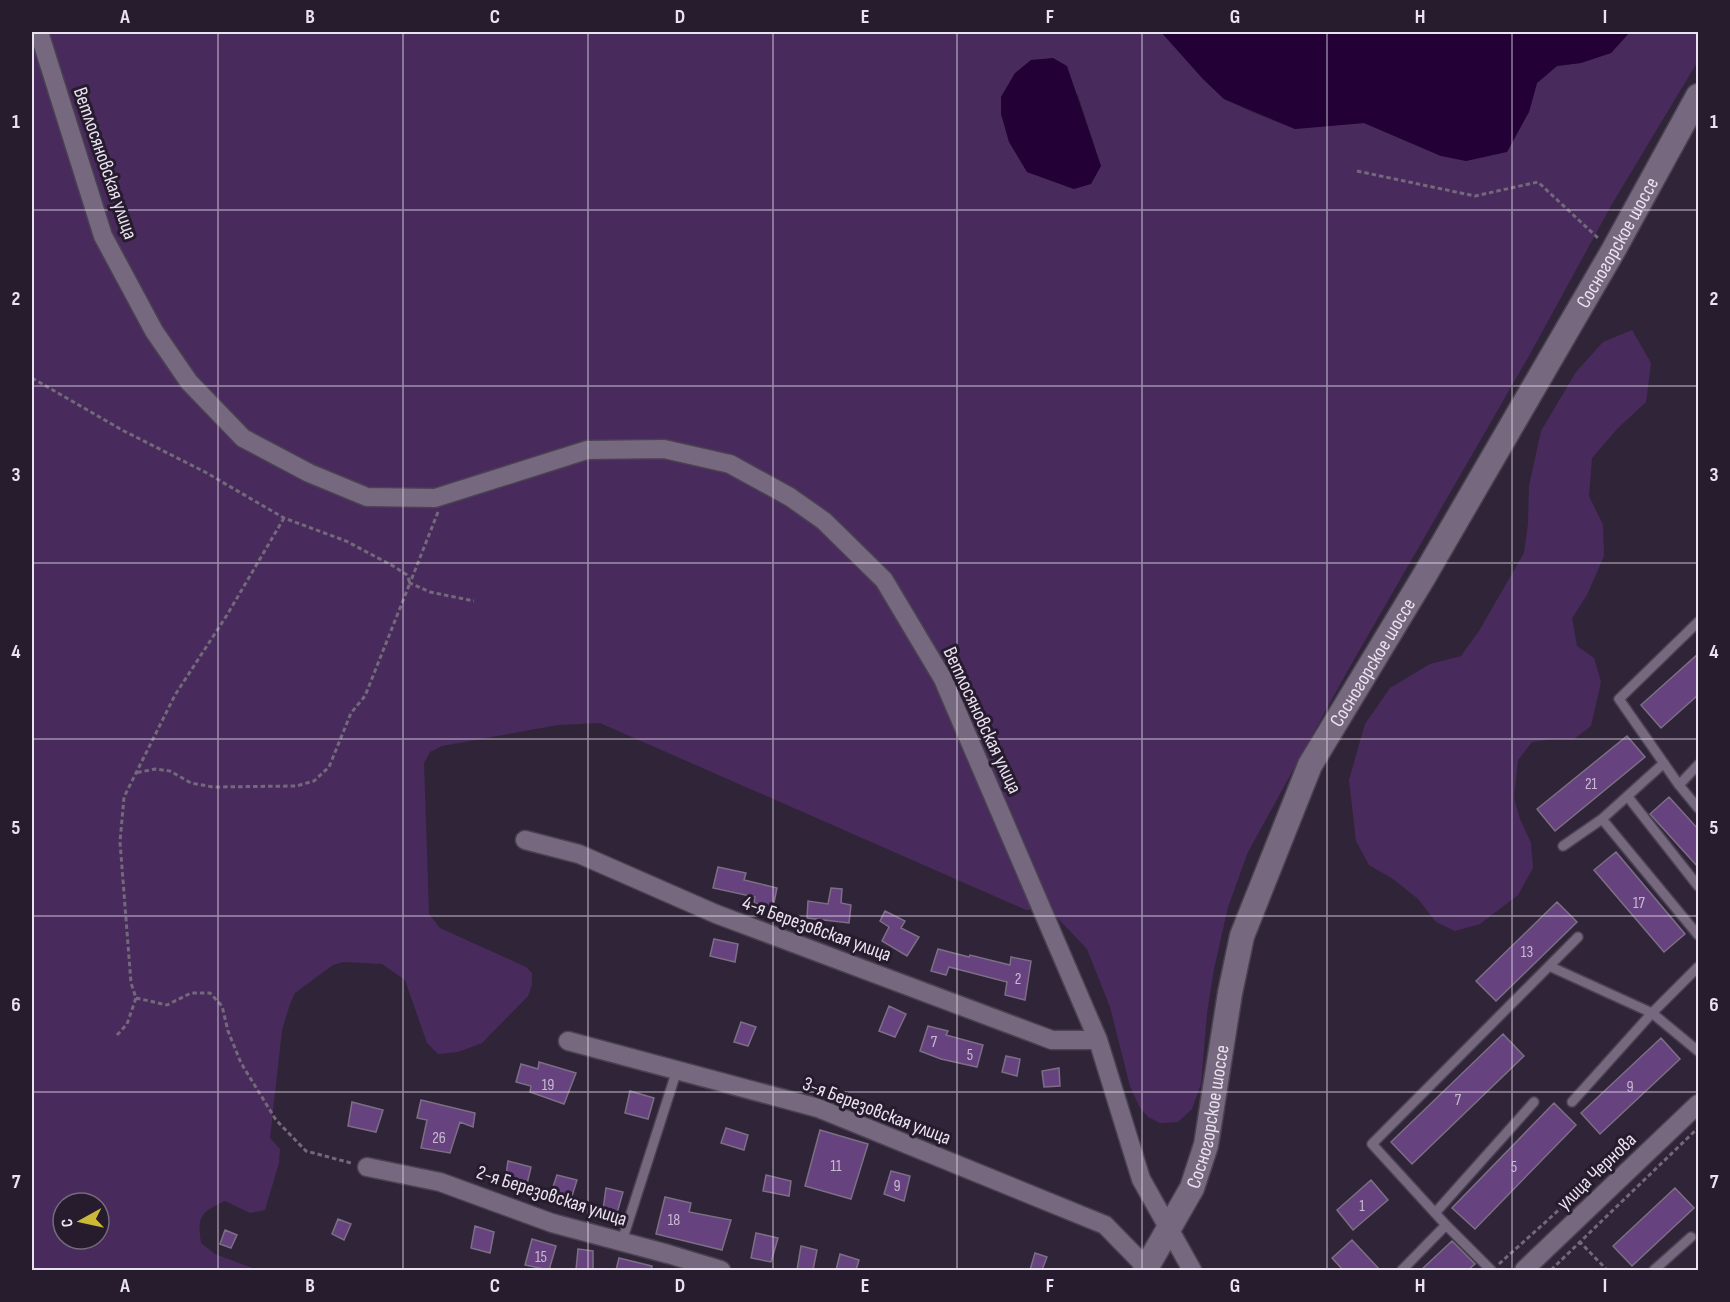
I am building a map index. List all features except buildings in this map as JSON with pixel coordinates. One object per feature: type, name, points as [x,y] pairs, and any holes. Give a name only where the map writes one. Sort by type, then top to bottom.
[{"type":"main road","name":"Сосногорское шоссе","points":[[1146,1269],[1192,1188],[1206,1145],[1230,993],[1242,936],[1310,765],[1613,251],[1698,96]]},
{"type":"street","name":"Ветлосяновская улица","points":[[39,32],[103,236],[154,331],[189,382],[243,438],[309,473],[367,497],[435,498],[587,450],[664,449],[730,464],[790,496],[824,521],[884,580],[943,679],[1098,1040],[1141,1179],[1192,1270]]},
{"type":"street","name":"4-я Березовская улица","points":[[525,840],[579,854],[716,914],[1052,1040],[1098,1040]]},
{"type":"street","name":"3-я Березовская улица","points":[[568,1041],[818,1108],[1105,1225],[1146,1269]]},
{"type":"street","name":"улица Чернова","points":[[1524,1270],[1698,1104]]},
{"type":"street","name":"2-я Березовская улица","points":[[368,1167],[440,1182],[552,1222],[721,1270]]},
{"type":"lane","points":[[1698,622],[1619,699],[1679,785],[1698,808]]},
{"type":"lane","points":[[1563,846],[1602,819],[1664,763]]},
{"type":"lane","points":[[1679,785],[1698,765]]},
{"type":"lane","points":[[1628,797],[1698,886]]},
{"type":"lane","points":[[1602,819],[1698,935]]},
{"type":"lane","points":[[1491,1270],[1446,1225],[1372,1144],[1578,937]]},
{"type":"lane","points":[[1549,966],[1652,1013],[1698,1052]]},
{"type":"lane","points":[[1572,1102],[1652,1013],[1698,967]]},
{"type":"lane","points":[[622,1241],[677,1070]]},
{"type":"lane","points":[[1435,1213],[1534,1102]]},
{"type":"lane","points":[[1402,1270],[1446,1225]]},
{"type":"lane","points":[[1654,1270],[1691,1237]]},
{"type":"path","points":[[1357,171],[1475,196],[1539,182],[1613,251]]},
{"type":"path","points":[[32,378],[122,430],[205,472],[284,518],[346,541],[395,567],[407,575],[411,583],[430,592],[474,601]]},
{"type":"path","points":[[135,773],[155,769],[170,771],[191,783],[213,788],[296,786],[314,781],[329,767],[351,713],[364,696],[429,538],[441,496]]},
{"type":"path","points":[[117,1035],[127,1024],[136,998],[131,983],[120,842],[124,797],[175,695],[227,615],[284,518]]},
{"type":"path","points":[[136,998],[167,1005],[191,993],[210,993],[222,1006],[228,1031],[241,1063],[276,1120],[306,1151],[368,1167]]},
{"type":"path","points":[[1551,1270],[1698,1128]]},
{"type":"path","points":[[1567,1229],[1606,1270]]},
{"type":"shaded area","points":[[32,32],[1161,32],[1224,99],[1252,112],[1295,129],[1364,123],[1441,156],[1529,112],[1537,83],[1557,66],[1581,63],[1611,53],[1630,32],[1698,32],[1698,61],[1612,204],[1530,354],[1348,670],[1248,852],[1228,907],[1214,969],[1207,1013],[1201,1084],[1192,1109],[1178,1122],[1160,1123],[1148,1117],[1139,1106],[1130,1086],[1110,1007],[1087,949],[1048,908],[1026,910],[600,723],[558,725],[442,746],[430,752],[424,763],[429,914],[440,928],[526,967],[532,973],[532,985],[528,996],[482,1043],[458,1052],[438,1054],[427,1043],[405,980],[382,964],[343,962],[333,965],[295,993],[282,1030],[270,1138],[280,1149],[279,1163],[265,1210],[250,1213],[225,1201],[202,1216],[200,1227],[201,1243],[215,1254],[257,1270],[32,1270]],"holes":[[[1015,73],[1078,95],[1101,166],[1074,189],[1027,172],[1001,114],[1001,97]]]},
{"type":"shaded area","points":[[1161,32],[1630,32],[1611,53],[1581,63],[1557,66],[1537,83],[1529,112],[1507,152],[1466,161],[1441,156],[1364,123],[1295,129],[1224,99]]},
{"type":"shaded area","points":[[1053,58],[1067,66],[1101,166],[1091,184],[1074,189],[1027,172],[1009,142],[1001,114],[1001,97],[1015,73],[1031,60]]},
{"type":"shaded area","points":[[1632,330],[1651,363],[1646,402],[1618,428],[1592,458],[1589,496],[1603,525],[1604,556],[1587,595],[1572,618],[1577,646],[1594,658],[1601,682],[1591,726],[1574,739],[1532,742],[1518,760],[1514,798],[1520,819],[1531,843],[1533,868],[1518,895],[1480,924],[1455,931],[1436,922],[1418,899],[1393,879],[1369,865],[1356,841],[1349,780],[1365,724],[1390,688],[1430,664],[1461,656],[1479,631],[1524,553],[1528,524],[1529,486],[1541,431],[1576,372],[1603,342]]}]
